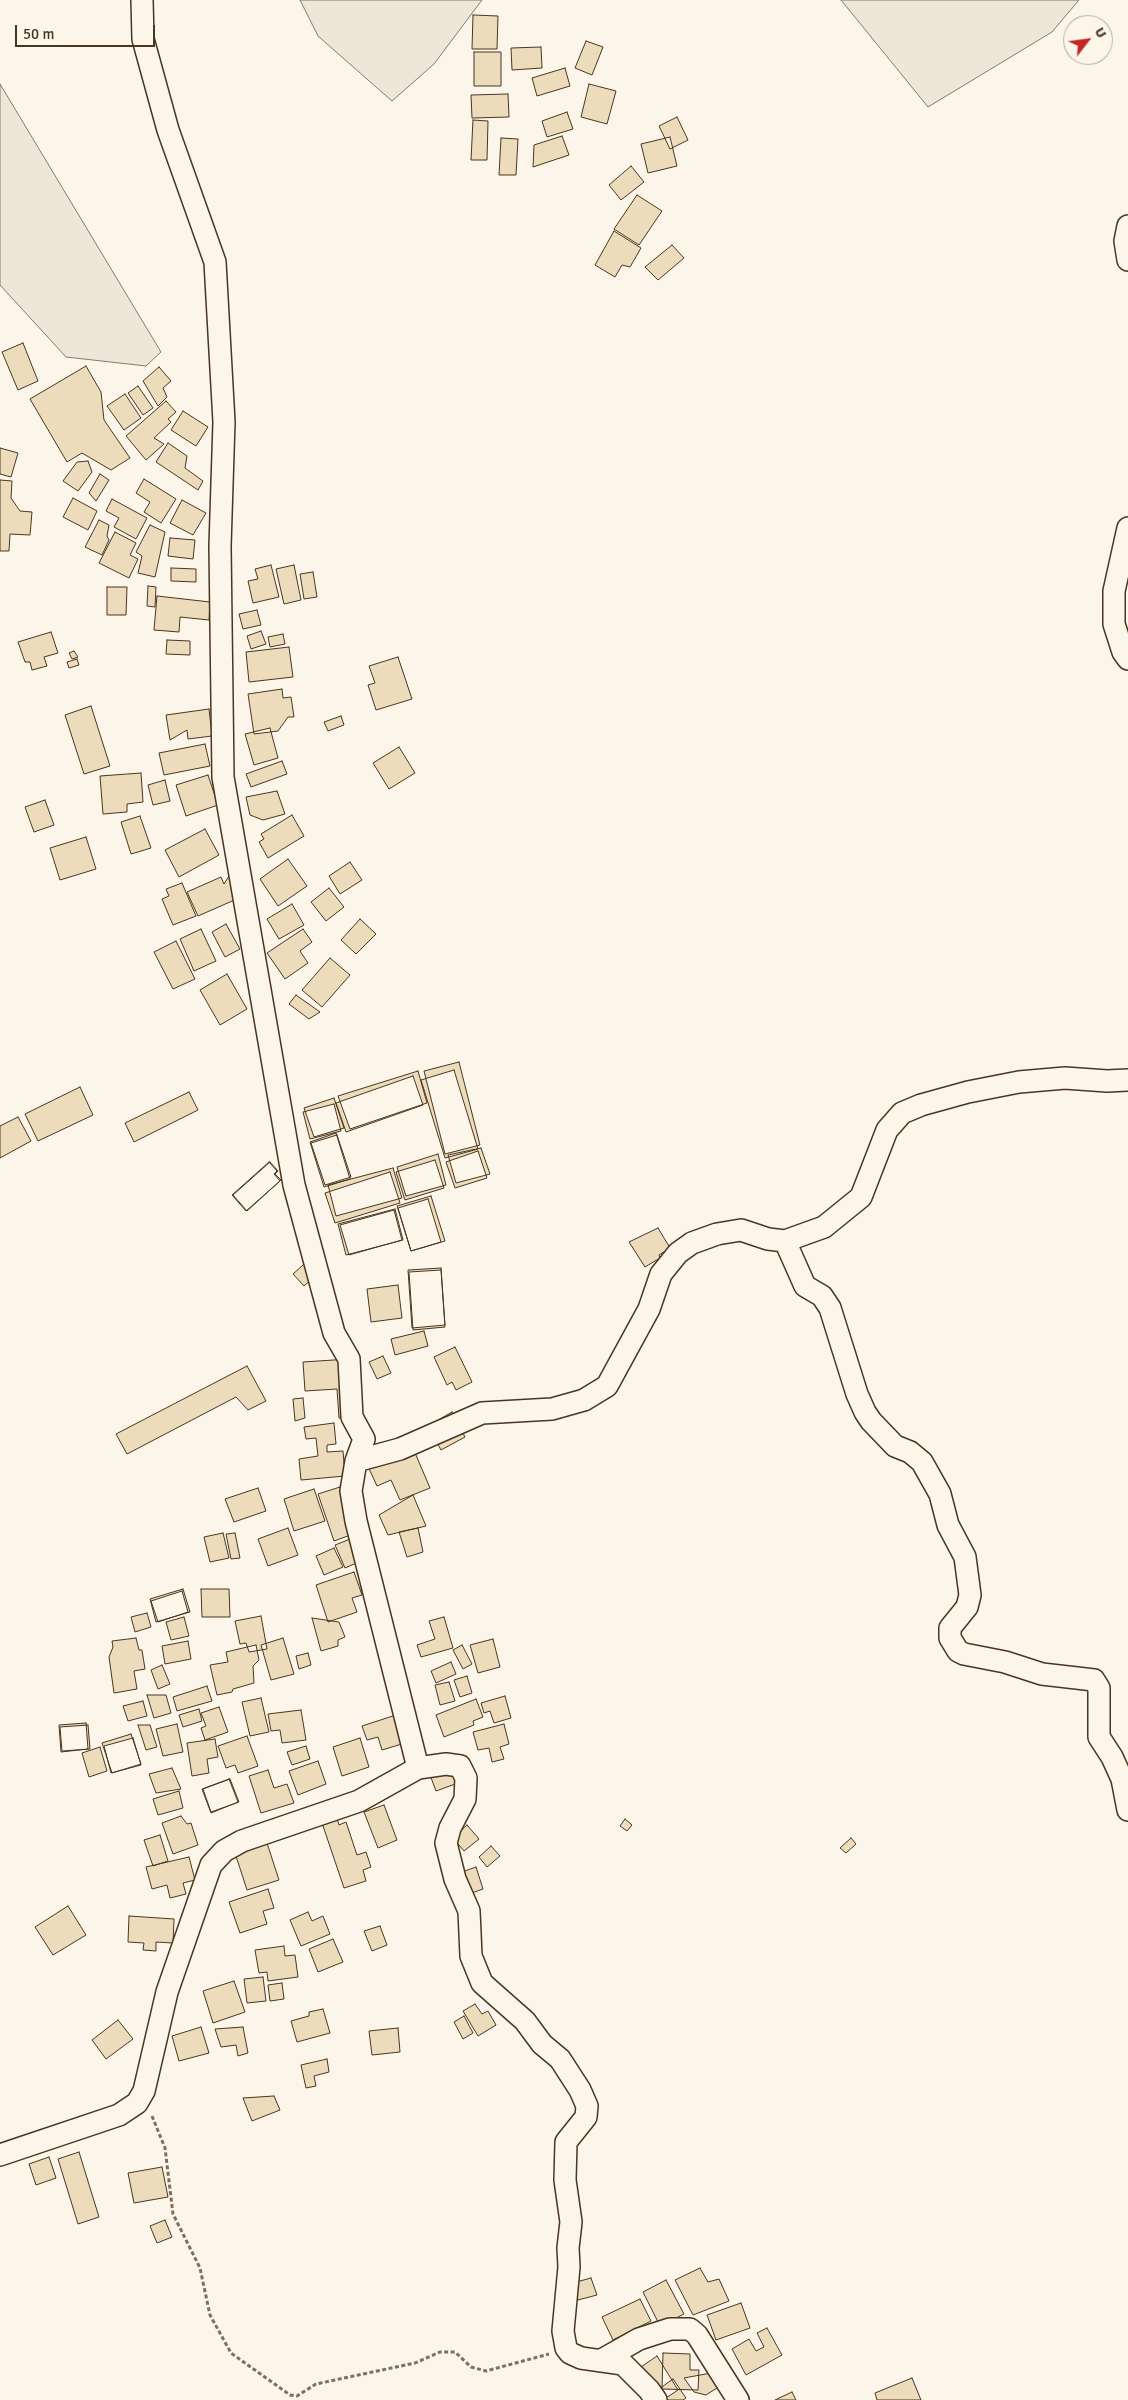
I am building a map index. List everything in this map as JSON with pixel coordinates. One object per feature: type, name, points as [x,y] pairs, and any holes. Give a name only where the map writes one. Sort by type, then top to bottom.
[{"type":"street","points":[[142,0],[143,40],[168,130],[215,262],[224,422],[220,546],[223,777],[294,1185],[334,1333],[349,1359],[352,1417],[364,1439],[356,1461],[351,1492],[356,1521],[418,1768]]},
{"type":"street","points":[[1128,226],[1125,242],[1128,260]]},
{"type":"street","points":[[1128,528],[1114,591],[1114,624],[1123,652],[1128,659]]},
{"type":"street","points":[[356,1461],[400,1449],[482,1413],[552,1409],[584,1400],[607,1386],[649,1309],[661,1274],[678,1253],[692,1243],[717,1234],[741,1230],[768,1239],[785,1241],[824,1227],[861,1197],[887,1130],[902,1113],[949,1098],[1019,1082],[1065,1078],[1107,1081],[1128,1080]]},
{"type":"street","points":[[785,1241],[805,1286],[822,1296],[830,1308],[857,1394],[865,1412],[895,1446],[910,1452],[922,1462],[940,1494],[948,1525],[965,1557],[970,1595],[967,1607],[950,1628],[950,1638],[958,1651],[964,1654],[1005,1662],[1042,1674],[1094,1680],[1098,1688],[1099,1737],[1112,1757],[1122,1779],[1128,1810]]},
{"type":"street","points":[[0,2155],[119,2115],[137,2103],[141,2095],[168,1992],[211,1865],[224,1851],[242,1841],[359,1801],[418,1768],[446,1764],[460,1766],[466,1778],[465,1799],[450,1828],[446,1843],[455,1879],[469,1911],[471,1956],[482,1983],[525,2021],[542,2044],[560,2059],[580,2090],[587,2106],[586,2117],[566,2142],[565,2180],[570,2222],[570,2267],[563,2331],[566,2348],[570,2353],[581,2358],[623,2364],[636,2375],[656,2400]]},
{"type":"street","points":[[600,2361],[648,2336],[670,2329],[690,2329],[697,2334],[738,2400]]},
{"type":"path","points":[[141,2095],[164,2142],[173,2214],[200,2268],[210,2315],[231,2352],[290,2395],[297,2396],[316,2384],[415,2363],[440,2352],[455,2352],[471,2367],[486,2371],[566,2348]]},
{"type":"shaded area","points":[[300,0],[482,0],[434,64],[392,101],[318,36]]},
{"type":"shaded area","points":[[841,0],[1079,0],[1066,15],[1063,15],[1063,19],[1052,32],[928,107]]},
{"type":"shaded area","points":[[0,84],[161,352],[146,366],[66,357],[0,285]]},
{"type":"building","points":[[473,15],[498,16],[497,49],[472,49]]},
{"type":"building","points":[[586,41],[603,47],[592,75],[575,68]]},
{"type":"building","points":[[541,47],[542,68],[512,70],[511,48]]},
{"type":"building","points":[[474,52],[501,52],[501,86],[474,86]]},
{"type":"building","points":[[565,68],[570,86],[537,96],[532,78]]},
{"type":"building","points":[[589,84],[616,91],[607,124],[581,117]]},
{"type":"building","points":[[508,94],[509,117],[472,118],[471,95]]},
{"type":"building","points":[[567,112],[573,129],[547,137],[542,121]]},
{"type":"building","points":[[677,117],[688,140],[670,149],[659,126]]},
{"type":"building","points":[[473,120],[488,121],[487,160],[471,160]]},
{"type":"building","points":[[562,136],[569,155],[533,167],[534,145]]},
{"type":"building","points":[[670,137],[677,166],[648,173],[641,144]]},
{"type":"building","points":[[501,138],[518,139],[516,175],[499,175]]},
{"type":"building","points":[[631,166],[644,182],[621,200],[609,185]]},
{"type":"building","points":[[637,195],[662,211],[639,245],[614,229]]},
{"type":"building","points":[[614,231],[641,248],[630,267],[622,265],[615,277],[595,265]]},
{"type":"building","points":[[672,245],[684,258],[658,280],[645,267]]},
{"type":"building","points":[[23,343],[38,381],[18,390],[2,352]]},
{"type":"building","points":[[86,366],[101,392],[104,420],[130,458],[111,470],[82,453],[67,462],[30,399]]},
{"type":"building","points":[[159,367],[171,381],[163,388],[167,397],[158,406],[143,381]]},
{"type":"building","points":[[138,386],[153,408],[143,415],[128,393]]},
{"type":"building","points":[[125,394],[141,418],[124,430],[107,406]]},
{"type":"building","points":[[166,401],[176,412],[168,419],[171,422],[154,438],[164,444],[146,460],[126,436]]},
{"type":"building","points":[[183,411],[208,427],[196,446],[171,430]]},
{"type":"building","points":[[168,443],[187,456],[185,468],[203,481],[198,490],[156,462]]},
{"type":"building","points":[[0,448],[18,453],[11,477],[0,474]]},
{"type":"building","points":[[88,461],[92,472],[78,491],[63,481],[77,462]]},
{"type":"building","points":[[100,474],[109,480],[96,501],[89,493]]},
{"type":"building","points":[[144,479],[176,499],[161,523],[144,512],[150,502],[136,493]]},
{"type":"building","points":[[0,480],[12,481],[11,498],[20,511],[32,512],[30,535],[10,534],[9,551],[0,551]]},
{"type":"building","points":[[73,498],[97,511],[88,530],[63,517]]},
{"type":"building","points":[[112,499],[147,518],[136,539],[114,527],[119,518],[106,511]]},
{"type":"building","points":[[182,500],[206,513],[193,535],[170,523]]},
{"type":"building","points":[[99,520],[109,525],[107,536],[109,540],[102,555],[85,547]]},
{"type":"building","points":[[150,525],[165,532],[155,577],[138,573],[142,556],[136,552]]},
{"type":"building","points":[[115,532],[136,543],[130,555],[138,559],[129,578],[99,563]]},
{"type":"building","points":[[170,538],[195,540],[193,559],[168,556]]},
{"type":"building","points":[[271,565],[279,597],[253,603],[248,581],[258,579],[255,569]]},
{"type":"building","points":[[294,565],[301,600],[284,604],[276,569]]},
{"type":"building","points":[[171,568],[196,569],[196,582],[171,581]]},
{"type":"building","points":[[313,572],[317,597],[304,599],[300,574]]},
{"type":"building","points":[[148,586],[156,587],[155,607],[147,606]]},
{"type":"building","points":[[107,587],[127,587],[126,615],[107,615]]},
{"type":"building","points":[[157,596],[210,602],[209,620],[180,617],[179,632],[154,630]]},
{"type":"building","points":[[257,610],[261,625],[243,629],[239,614]]},
{"type":"building","points":[[261,631],[266,644],[251,649],[247,636]]},
{"type":"building","points":[[51,632],[58,653],[44,657],[47,666],[32,670],[30,662],[25,662],[18,642]]},
{"type":"building","points":[[283,634],[285,644],[270,647],[268,637]]},
{"type":"building","points":[[167,640],[190,641],[190,655],[166,654]]},
{"type":"building","points":[[289,647],[293,677],[249,682],[246,652]]},
{"type":"building","points":[[74,651],[78,657],[72,659],[69,653]]},
{"type":"building","points":[[398,657],[412,699],[376,710],[368,685],[375,683],[369,666]]},
{"type":"building","points":[[77,659],[79,665],[69,668],[67,662]]},
{"type":"building","points":[[282,689],[283,698],[291,697],[294,717],[288,717],[278,731],[254,734],[248,694]]},
{"type":"building","points":[[91,706],[110,766],[84,774],[65,715]]},
{"type":"building","points":[[209,709],[212,736],[188,739],[187,730],[170,740],[166,715]]},
{"type":"building","points":[[341,716],[344,725],[328,731],[324,722]]},
{"type":"building","points":[[270,728],[278,758],[254,765],[245,734]]},
{"type":"building","points":[[205,744],[210,766],[164,775],[159,753]]},
{"type":"building","points":[[399,747],[415,773],[389,789],[373,763]]},
{"type":"building","points":[[282,761],[287,774],[251,787],[246,774]]},
{"type":"building","points":[[141,773],[143,802],[127,804],[127,812],[103,814],[100,776]]},
{"type":"building","points":[[208,775],[218,805],[186,816],[176,785]]},
{"type":"building","points":[[165,780],[170,801],[153,805],[148,785]]},
{"type":"building","points":[[277,791],[285,814],[263,820],[250,815],[246,797]]},
{"type":"building","points":[[45,800],[54,825],[34,832],[25,807]]},
{"type":"building","points":[[292,815],[304,836],[268,858],[259,842],[264,839],[261,834]]},
{"type":"building","points":[[140,816],[151,848],[131,854],[121,822]]},
{"type":"building","points":[[205,829],[219,855],[179,877],[165,850]]},
{"type":"building","points":[[86,837],[96,869],[60,880],[50,848]]},
{"type":"building","points":[[288,859],[307,886],[278,906],[260,879]]},
{"type":"building","points":[[350,862],[362,880],[340,894],[329,876]]},
{"type":"building","points":[[229,876],[239,898],[198,916],[187,892],[221,877],[224,884]]},
{"type":"building","points":[[182,883],[196,916],[173,925],[162,899],[169,896],[166,889]]},
{"type":"building","points":[[329,888],[344,907],[326,921],[311,902]]},
{"type":"building","points":[[292,904],[304,925],[279,939],[267,919]]},
{"type":"building","points":[[360,919],[376,934],[356,954],[341,940]]},
{"type":"building","points":[[226,924],[240,949],[225,957],[212,932]]},
{"type":"building","points":[[201,929],[216,961],[194,971],[180,939]]},
{"type":"building","points":[[303,929],[312,942],[300,951],[308,963],[285,979],[267,953]]},
{"type":"building","points":[[176,941],[195,979],[173,989],[154,952]]},
{"type":"building","points":[[330,958],[350,975],[322,1007],[302,990]]},
{"type":"building","points":[[227,974],[247,1009],[220,1025],[200,990]]},
{"type":"building","points":[[296,995],[320,1012],[309,1019],[289,1004]]},
{"type":"building","points":[[459,1062],[480,1145],[445,1154],[424,1071]]},
{"type":"building","points":[[454,1070],[478,1149],[445,1158],[421,1080]]},
{"type":"building","points":[[418,1071],[427,1103],[350,1129],[338,1096]]},
{"type":"building","points":[[413,1076],[423,1105],[346,1132],[336,1103]]},
{"type":"building","points":[[80,1087],[93,1115],[38,1141],[25,1114]]},
{"type":"building","points":[[189,1092],[198,1110],[134,1142],[125,1123]]},
{"type":"building","points":[[334,1098],[344,1128],[314,1137],[304,1108]]},
{"type":"building","points":[[334,1104],[341,1131],[310,1139],[303,1112]]},
{"type":"building","points":[[18,1117],[31,1141],[0,1158],[0,1126]]},
{"type":"building","points":[[336,1133],[350,1179],[324,1187],[310,1142]]},
{"type":"building","points":[[337,1135],[351,1177],[325,1185],[311,1143]]},
{"type":"building","points":[[481,1148],[490,1174],[456,1183],[448,1155]]},
{"type":"building","points":[[478,1151],[487,1178],[455,1188],[446,1162]]},
{"type":"building","points":[[438,1154],[446,1185],[406,1196],[397,1167]]},
{"type":"building","points":[[435,1160],[444,1188],[405,1200],[396,1172]]},
{"type":"building","points":[[269,1162],[277,1171],[274,1174],[280,1181],[246,1211],[232,1195]]},
{"type":"building","points":[[270,1162],[278,1171],[275,1174],[281,1180],[247,1211],[233,1195]]},
{"type":"building","points":[[393,1168],[402,1198],[336,1216],[328,1185]]},
{"type":"building","points":[[390,1172],[400,1203],[335,1223],[325,1193]]},
{"type":"building","points":[[431,1196],[445,1241],[411,1251],[397,1206]]},
{"type":"building","points":[[428,1199],[441,1242],[411,1251],[398,1208]]},
{"type":"building","points":[[395,1209],[403,1240],[346,1255],[338,1224]]},
{"type":"building","points":[[394,1210],[402,1240],[349,1255],[340,1225]]},
{"type":"building","points":[[658,1228],[670,1248],[659,1255],[660,1258],[645,1267],[629,1242]]},
{"type":"building","points":[[313,1256],[324,1268],[304,1286],[293,1274]]},
{"type":"building","points":[[441,1268],[445,1325],[412,1328],[408,1270]]},
{"type":"building","points":[[441,1270],[445,1327],[413,1330],[409,1272]]},
{"type":"building","points":[[398,1285],[402,1318],[371,1322],[367,1289]]},
{"type":"building","points":[[424,1331],[428,1346],[395,1355],[391,1339]]},
{"type":"building","points":[[455,1347],[472,1382],[456,1390],[452,1382],[447,1385],[434,1357]]},
{"type":"building","points":[[383,1356],[391,1373],[377,1379],[369,1362]]},
{"type":"building","points":[[349,1359],[352,1417],[339,1418],[337,1389],[305,1391],[303,1362]]},
{"type":"building","points":[[247,1366],[266,1401],[248,1410],[236,1397],[127,1454],[116,1434]]},
{"type":"building","points":[[303,1398],[305,1418],[295,1421],[293,1399]]},
{"type":"building","points":[[452,1412],[465,1437],[441,1450],[428,1426]]},
{"type":"building","points":[[334,1423],[336,1444],[327,1445],[327,1452],[343,1451],[345,1476],[301,1480],[299,1459],[318,1456],[316,1438],[306,1439],[304,1427]]},
{"type":"building","points":[[410,1441],[430,1488],[400,1500],[391,1480],[377,1486],[365,1460]]},
{"type":"building","points":[[340,1487],[356,1533],[334,1541],[318,1494]]},
{"type":"building","points":[[258,1488],[266,1511],[234,1522],[225,1499]]},
{"type":"building","points":[[314,1489],[325,1521],[294,1531],[284,1499]]},
{"type":"building","points":[[413,1495],[426,1526],[388,1535],[379,1515]]},
{"type":"building","points":[[288,1528],[298,1555],[268,1566],[258,1539]]},
{"type":"building","points":[[418,1528],[423,1552],[407,1557],[399,1532]]},
{"type":"building","points":[[223,1533],[229,1558],[210,1562],[204,1537]]},
{"type":"building","points":[[235,1533],[240,1558],[231,1559],[226,1534]]},
{"type":"building","points":[[358,1536],[368,1558],[345,1568],[335,1545]]},
{"type":"building","points":[[334,1548],[343,1567],[324,1575],[316,1556]]},
{"type":"building","points":[[354,1572],[362,1595],[352,1598],[357,1612],[328,1622],[316,1585]]},
{"type":"building","points":[[183,1589],[190,1612],[156,1622],[150,1599]]},
{"type":"building","points":[[201,1589],[229,1589],[230,1617],[202,1617]]},
{"type":"building","points":[[182,1591],[188,1612],[158,1622],[151,1601]]},
{"type":"building","points":[[147,1613],[151,1627],[135,1632],[131,1617]]},
{"type":"building","points":[[261,1616],[267,1649],[249,1652],[246,1643],[240,1644],[235,1621]]},
{"type":"building","points":[[184,1617],[189,1636],[171,1640],[166,1622]]},
{"type":"building","points":[[444,1617],[453,1648],[421,1657],[417,1645],[435,1639],[429,1621]]},
{"type":"building","points":[[312,1618],[339,1622],[345,1637],[338,1640],[338,1646],[321,1651]]},
{"type":"building","points":[[136,1638],[139,1650],[142,1650],[145,1669],[134,1671],[137,1689],[114,1693],[109,1657],[113,1647],[112,1641]]},
{"type":"building","points":[[283,1638],[294,1674],[271,1680],[261,1645]]},
{"type":"building","points":[[493,1639],[500,1667],[478,1673],[470,1645]]},
{"type":"building","points":[[188,1641],[191,1659],[165,1664],[162,1646]]},
{"type":"building","points":[[256,1645],[259,1660],[253,1666],[254,1683],[233,1689],[232,1692],[217,1695],[210,1665],[228,1662],[226,1652]]},
{"type":"building","points":[[462,1645],[472,1664],[463,1669],[453,1650]]},
{"type":"building","points":[[308,1653],[311,1665],[299,1669],[296,1656]]},
{"type":"building","points":[[451,1662],[456,1674],[436,1683],[431,1671]]},
{"type":"building","points":[[162,1665],[170,1684],[158,1689],[151,1670]]},
{"type":"building","points":[[467,1676],[472,1693],[460,1697],[454,1680]]},
{"type":"building","points":[[449,1682],[455,1701],[440,1705],[435,1685]]},
{"type":"building","points":[[207,1686],[212,1701],[177,1711],[173,1697]]},
{"type":"building","points":[[147,1695],[166,1695],[171,1713],[154,1718]]},
{"type":"building","points":[[505,1696],[511,1718],[494,1723],[490,1711],[484,1713],[481,1703]]},
{"type":"building","points":[[261,1698],[269,1732],[250,1736],[242,1702]]},
{"type":"building","points":[[476,1699],[483,1717],[473,1721],[474,1725],[444,1737],[436,1715]]},
{"type":"building","points":[[143,1701],[147,1716],[128,1721],[123,1706]]},
{"type":"building","points":[[219,1707],[228,1732],[205,1740],[201,1728],[206,1726],[201,1713]]},
{"type":"building","points":[[199,1709],[202,1721],[183,1727],[179,1715]]},
{"type":"building","points":[[301,1710],[306,1740],[282,1743],[280,1730],[271,1731],[268,1714]]},
{"type":"building","points":[[396,1715],[405,1743],[382,1750],[378,1737],[367,1740],[362,1726]]},
{"type":"building","points":[[86,1723],[88,1749],[61,1752],[59,1725]]},
{"type":"building","points":[[177,1724],[183,1752],[163,1756],[156,1729]]},
{"type":"building","points":[[504,1724],[509,1744],[500,1747],[504,1759],[492,1762],[489,1748],[478,1750],[473,1732]]},
{"type":"building","points":[[88,1725],[90,1749],[62,1751],[60,1727]]},
{"type":"building","points":[[138,1725],[150,1725],[157,1747],[146,1750]]},
{"type":"building","points":[[131,1734],[141,1764],[112,1773],[102,1743]]},
{"type":"building","points":[[247,1736],[258,1766],[238,1773],[235,1765],[226,1768],[218,1746]]},
{"type":"building","points":[[133,1738],[141,1765],[111,1773],[104,1746]]},
{"type":"building","points":[[360,1738],[369,1767],[342,1776],[333,1747]]},
{"type":"building","points":[[215,1739],[218,1757],[207,1759],[209,1773],[192,1776],[187,1743]]},
{"type":"building","points":[[306,1746],[310,1759],[292,1765],[287,1752]]},
{"type":"building","points":[[100,1747],[107,1771],[89,1777],[82,1753]]},
{"type":"building","points":[[449,1759],[458,1783],[436,1791],[427,1767]]},
{"type":"building","points":[[318,1761],[326,1784],[298,1795],[289,1771]]},
{"type":"building","points":[[172,1768],[181,1789],[156,1793],[149,1774]]},
{"type":"building","points":[[268,1770],[274,1788],[287,1784],[294,1803],[261,1813],[249,1776]]},
{"type":"building","points":[[229,1779],[238,1802],[211,1813],[202,1789]]},
{"type":"building","points":[[230,1779],[239,1802],[211,1812],[203,1789]]},
{"type":"building","points":[[179,1791],[183,1808],[158,1815],[153,1799]]},
{"type":"building","points":[[384,1805],[397,1840],[378,1848],[364,1812]]},
{"type":"building","points":[[335,1812],[339,1825],[346,1822],[357,1855],[366,1852],[371,1867],[363,1870],[366,1881],[344,1888],[320,1817]]},
{"type":"building","points":[[181,1816],[187,1824],[191,1823],[198,1845],[173,1854],[162,1823]]},
{"type":"building","points":[[625,1819],[632,1825],[627,1831],[620,1826]]},
{"type":"building","points":[[467,1825],[479,1839],[464,1851],[453,1838]]},
{"type":"building","points":[[160,1835],[168,1861],[153,1866],[144,1840]]},
{"type":"building","points":[[851,1838],[856,1844],[846,1853],[840,1848]]},
{"type":"building","points":[[267,1843],[279,1880],[247,1890],[235,1853]]},
{"type":"building","points":[[491,1846],[500,1856],[487,1867],[479,1857]]},
{"type":"building","points":[[189,1857],[195,1880],[183,1883],[186,1894],[170,1898],[167,1885],[152,1889],[146,1867]]},
{"type":"building","points":[[476,1867],[483,1889],[469,1894],[462,1872]]},
{"type":"building","points":[[268,1889],[274,1908],[263,1911],[267,1924],[240,1933],[229,1902]]},
{"type":"building","points":[[68,1906],[86,1935],[53,1955],[35,1927]]},
{"type":"building","points":[[308,1912],[312,1921],[323,1916],[330,1934],[301,1946],[290,1920]]},
{"type":"building","points":[[129,1916],[174,1919],[173,1943],[156,1942],[156,1951],[143,1950],[144,1943],[128,1942]]},
{"type":"building","points":[[380,1926],[387,1945],[372,1951],[364,1931]]},
{"type":"building","points":[[333,1939],[343,1962],[318,1972],[309,1949]]},
{"type":"building","points":[[284,1946],[285,1956],[295,1955],[298,1977],[268,1981],[267,1972],[259,1973],[255,1950]]},
{"type":"building","points":[[263,1977],[266,2001],[247,2003],[244,1979]]},
{"type":"building","points":[[234,1981],[245,2012],[213,2023],[203,1991]]},
{"type":"building","points":[[282,1983],[284,1999],[270,2001],[268,1985]]},
{"type":"building","points":[[475,2004],[482,2014],[488,2011],[496,2025],[478,2036],[463,2011]]},
{"type":"building","points":[[323,2009],[330,2033],[297,2042],[291,2021],[309,2016],[309,2012]]},
{"type":"building","points":[[464,2016],[473,2033],[463,2039],[454,2022]]},
{"type":"building","points":[[118,2020],[133,2039],[106,2059],[92,2040]]},
{"type":"building","points":[[201,2027],[209,2053],[179,2061],[172,2036]]},
{"type":"building","points":[[243,2027],[248,2053],[238,2056],[236,2045],[221,2047],[215,2029]]},
{"type":"building","points":[[398,2028],[400,2052],[372,2055],[369,2031]]},
{"type":"building","points":[[327,2059],[329,2072],[314,2076],[316,2086],[306,2088],[301,2065]]},
{"type":"building","points":[[274,2096],[280,2110],[252,2121],[243,2098]]},
{"type":"building","points":[[79,2152],[99,2217],[78,2224],[58,2159]]},
{"type":"building","points":[[49,2157],[56,2178],[36,2185],[29,2164]]},
{"type":"building","points":[[162,2167],[168,2197],[134,2203],[128,2173]]},
{"type":"building","points":[[165,2220],[172,2237],[157,2243],[150,2226]]},
{"type":"building","points":[[700,2268],[708,2282],[719,2279],[729,2301],[693,2315],[675,2280]]},
{"type":"building","points":[[591,2278],[597,2295],[574,2301],[569,2284]]},
{"type":"building","points":[[666,2280],[684,2314],[660,2326],[643,2292]]},
{"type":"building","points":[[640,2299],[651,2321],[613,2340],[602,2317]]},
{"type":"building","points":[[741,2303],[750,2328],[716,2340],[707,2315]]},
{"type":"building","points":[[767,2328],[782,2355],[746,2375],[732,2349],[749,2339],[756,2351],[764,2347],[757,2333]]},
{"type":"building","points":[[663,2353],[690,2354],[690,2370],[699,2370],[698,2390],[662,2389]]},
{"type":"building","points":[[657,2356],[678,2390],[663,2400],[641,2367]]},
{"type":"building","points":[[711,2373],[720,2386],[706,2395],[694,2392],[684,2378]]},
{"type":"building","points":[[912,2378],[921,2400],[877,2400],[875,2393]]},
{"type":"building","points":[[673,2379],[686,2398],[683,2400],[667,2400],[659,2389]]},
{"type":"building","points":[[792,2392],[796,2400],[775,2400]]}]
